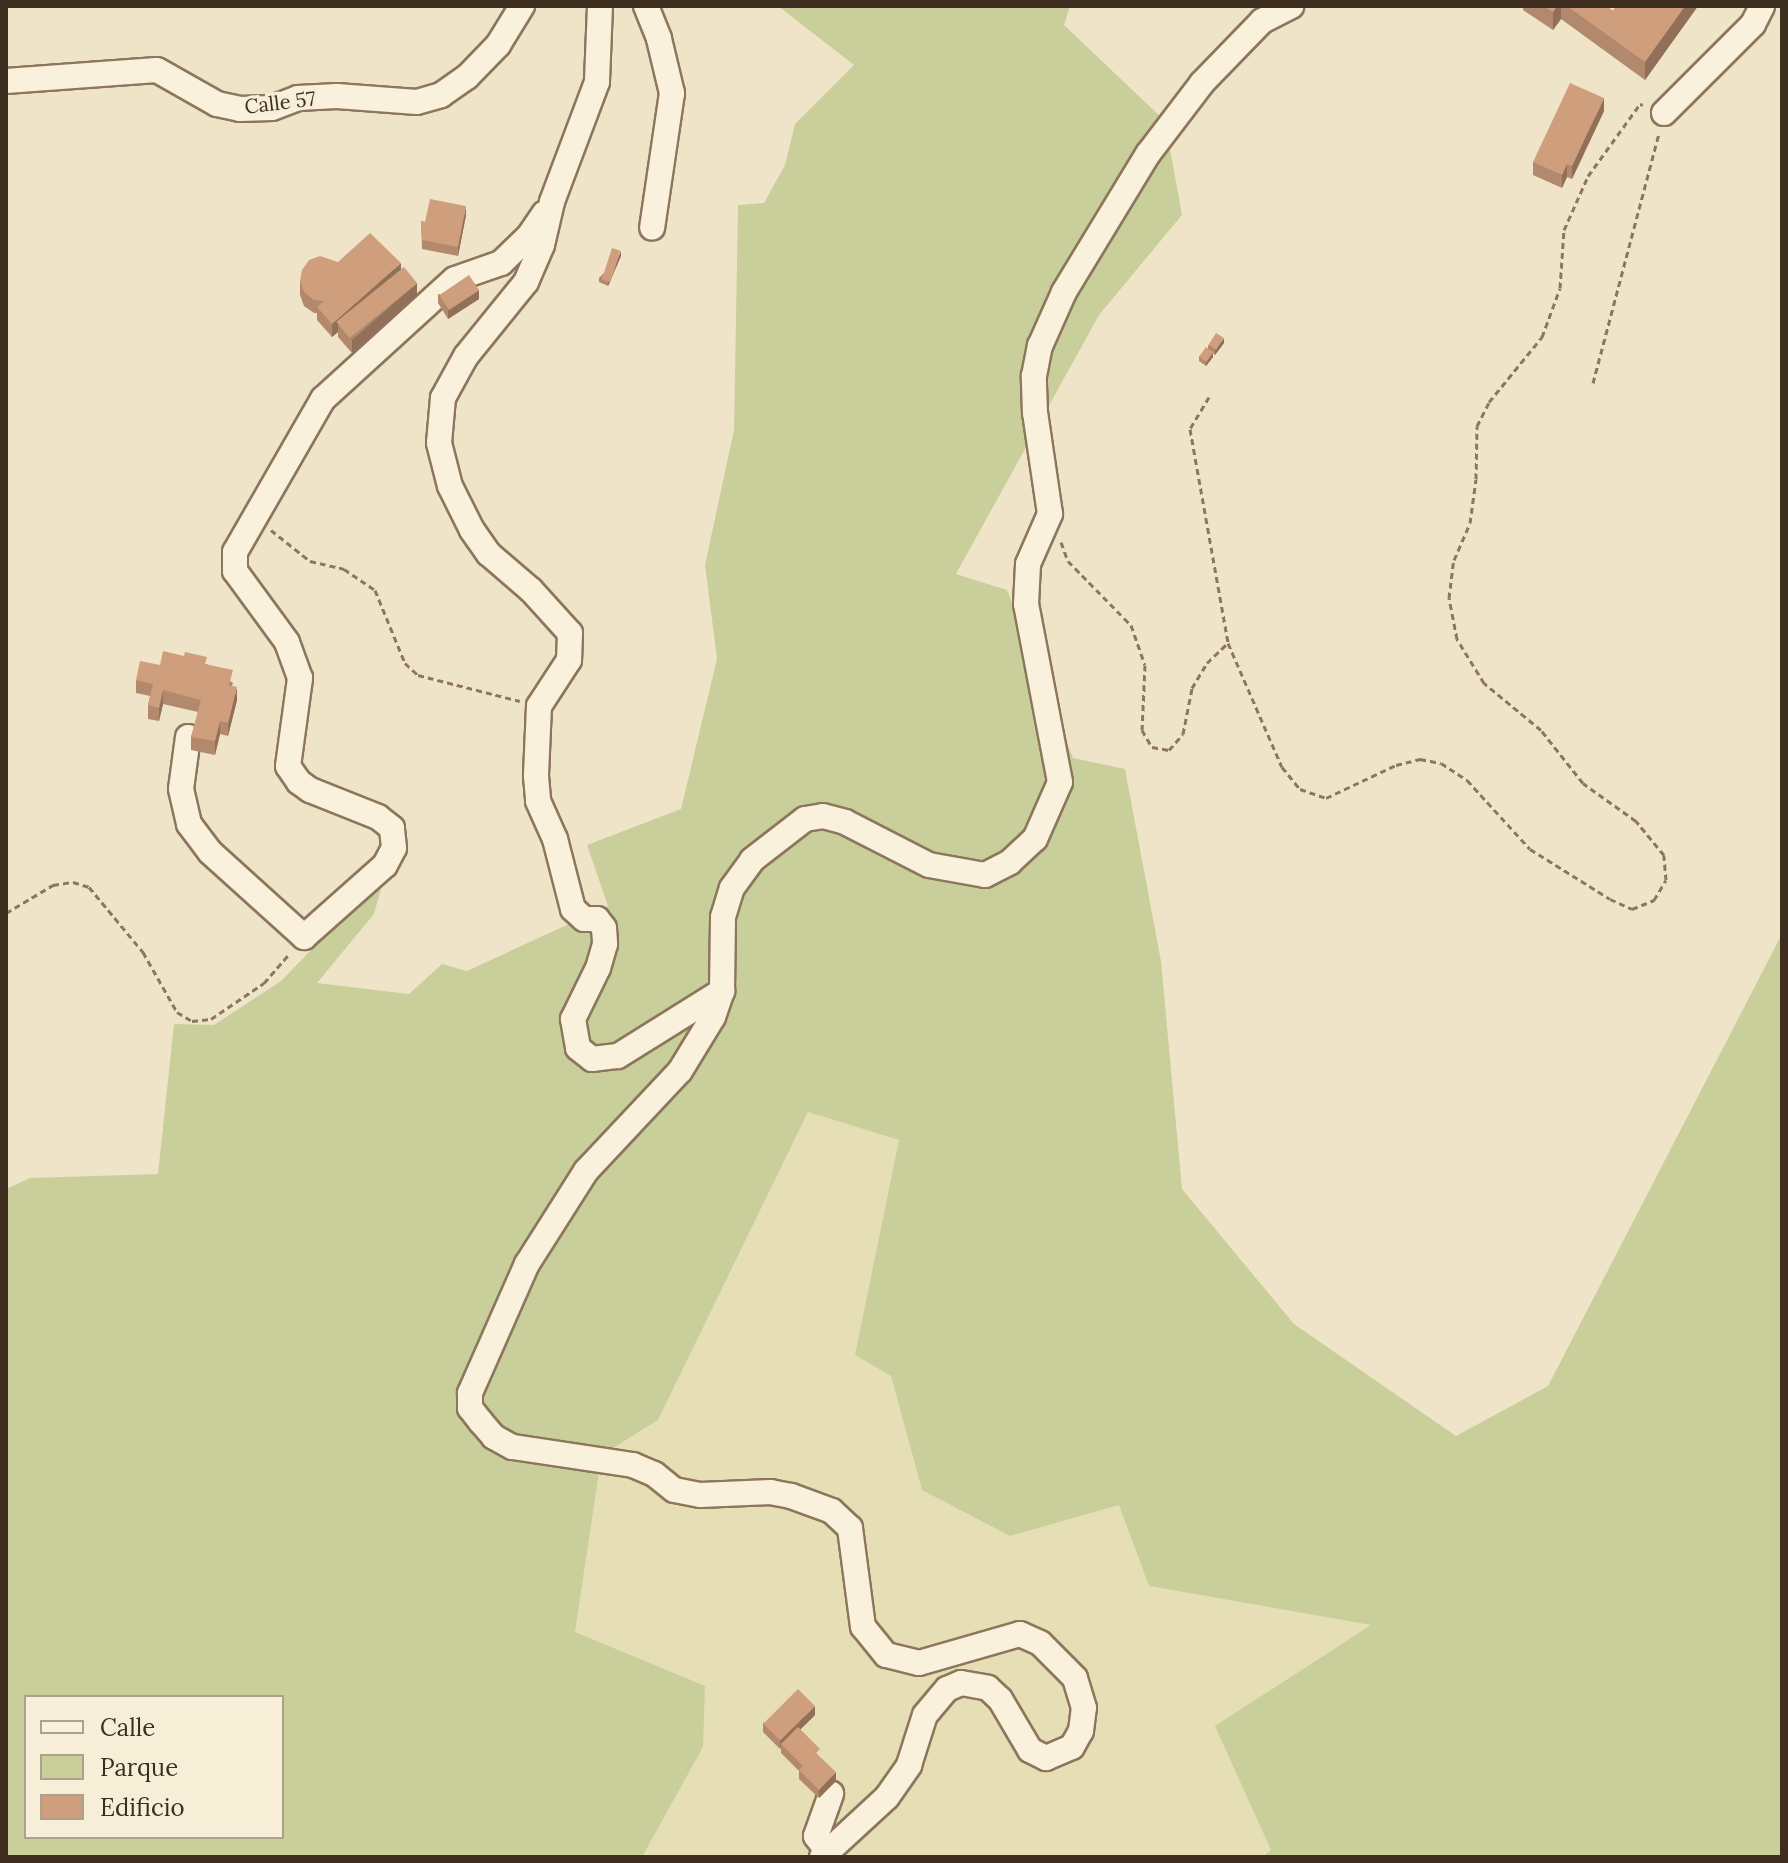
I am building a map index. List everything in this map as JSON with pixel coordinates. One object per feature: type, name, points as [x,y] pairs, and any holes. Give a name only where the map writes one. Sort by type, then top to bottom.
[{"type":"street","name":"Calle 57","points":[[6,81],[157,70],[206,99],[240,109],[272,108],[298,98],[337,96],[417,102],[441,95],[467,77],[498,45],[522,6]]},
{"type":"street","points":[[600,6],[597,82],[552,202],[542,245],[526,282],[466,356],[443,398],[439,443],[450,486],[472,530],[489,554],[540,599],[570,633],[569,660],[539,706],[538,801],[555,839],[573,909],[584,919],[597,919],[604,928],[605,944],[598,968],[573,1019],[578,1048],[592,1059],[618,1056],[722,991]]},
{"type":"street","points":[[646,6],[659,39],[672,93],[652,228]]},
{"type":"street","points":[[831,1794],[816,1836],[825,1855],[887,1797],[909,1765],[925,1715],[947,1689],[961,1683],[988,1688],[1000,1699],[1030,1750],[1046,1758],[1072,1747],[1081,1731],[1084,1708],[1075,1678],[1040,1643],[1020,1634],[919,1663],[886,1655],[863,1627],[850,1528],[832,1511],[771,1492],[700,1495],[674,1490],[654,1474],[633,1465],[568,1452],[512,1447],[494,1437],[470,1408],[474,1382],[527,1264],[586,1171],[680,1071],[713,1017],[722,991],[723,917],[732,888],[752,860],[805,819],[823,816],[845,822],[929,865],[985,875],[1010,862],[1035,839],[1060,782],[1026,604],[1028,564],[1050,514],[1035,413],[1034,376],[1040,346],[1050,320],[1090,247],[1141,166],[1202,83],[1262,21],[1291,6]]},
{"type":"street","points":[[1664,113],[1753,24],[1762,6]]},
{"type":"street","points":[[188,737],[181,789],[189,824],[210,852],[304,937],[385,865],[395,839],[392,828],[378,817],[310,790],[299,782],[288,766],[300,678],[287,642],[235,571],[235,552],[323,399],[455,279],[501,263],[529,236],[552,202]]},
{"type":"path","points":[[1209,397],[1190,429],[1228,643],[1282,767],[1300,789],[1326,798],[1396,765],[1420,759],[1441,763],[1467,780],[1530,849],[1610,899],[1632,909],[1654,900],[1666,880],[1664,855],[1636,821],[1583,783],[1541,730],[1484,683],[1457,639],[1449,598],[1454,560],[1470,523],[1476,479],[1477,426],[1489,402],[1542,337],[1560,288],[1564,230],[1588,176],[1640,104],[1664,113],[1593,383]]},
{"type":"path","points":[[1050,514],[1068,561],[1131,625],[1145,665],[1142,730],[1152,747],[1169,750],[1183,734],[1192,688],[1207,663],[1228,643]]},
{"type":"path","points":[[256,518],[310,561],[344,569],[375,590],[405,663],[418,675],[436,683],[539,706]]},
{"type":"path","points":[[6,913],[53,885],[73,882],[89,887],[143,952],[177,1012],[192,1021],[211,1019],[264,983],[304,937]]},
{"type":"shaded area","points":[[808,1112],[899,1140],[855,1355],[891,1376],[922,1490],[1010,1536],[1119,1505],[1149,1586],[1372,1625],[1216,1726],[1271,1850],[1262,1857],[642,1857],[703,1747],[575,1632],[600,1466],[605,1453],[658,1420]]},
{"type":"green space","points":[[778,6],[1070,6],[1064,25],[1165,121],[1182,215],[1099,315],[956,574],[1007,590],[1073,758],[1125,769],[1161,961],[1182,1189],[1294,1324],[1456,1436],[1548,1386],[1782,934],[1782,1857],[1262,1857],[1271,1850],[1215,1726],[1371,1625],[1149,1586],[1119,1505],[1010,1536],[922,1490],[891,1376],[855,1355],[899,1140],[808,1112],[658,1420],[605,1453],[516,1440],[499,1431],[477,1406],[477,1393],[534,1268],[592,1175],[687,1074],[734,994],[730,918],[739,891],[757,865],[769,856],[748,853],[726,883],[715,915],[715,987],[616,1049],[593,1052],[583,1044],[569,1045],[572,1052],[591,1066],[621,1063],[708,1012],[675,1067],[581,1167],[522,1261],[464,1392],[463,1410],[490,1442],[511,1453],[600,1466],[575,1632],[705,1686],[703,1747],[642,1857],[6,1857],[6,1189],[30,1178],[158,1174],[174,1024],[214,1025],[281,981],[385,874],[374,914],[317,983],[409,994],[442,964],[467,971],[608,906],[587,845],[681,809],[717,659],[705,565],[734,430],[738,205],[764,203],[785,165],[795,124],[854,65]]},
{"type":"building","points":[[1543,6],[1557,6],[1553,12]]},
{"type":"building","points":[[1567,6],[1606,6],[1613,11],[1616,6],[1685,6],[1645,62]]},
{"type":"building","points":[[1570,83],[1604,98],[1572,166],[1567,164],[1562,175],[1533,162]]},
{"type":"building","points":[[430,199],[466,206],[458,247],[422,240],[421,221],[425,222]]},
{"type":"building","points":[[370,233],[401,263],[332,324],[317,307],[324,301],[314,300],[304,292],[300,281],[302,270],[309,260],[320,256],[338,262]]},
{"type":"building","points":[[612,248],[621,251],[610,282],[602,279]]},
{"type":"building","points":[[404,267],[417,283],[350,338],[336,322]]},
{"type":"building","points":[[469,275],[479,290],[449,310],[439,295]]},
{"type":"building","points":[[1216,333],[1224,338],[1216,350],[1209,345]]},
{"type":"building","points":[[1206,347],[1213,352],[1206,362],[1199,357]]},
{"type":"building","points":[[163,651],[207,657],[205,664],[233,670],[229,685],[237,687],[228,723],[220,721],[215,741],[191,737],[201,700],[163,690],[159,708],[148,705],[153,684],[136,680],[140,661],[160,665]]},
{"type":"building","points":[[798,1689],[815,1706],[780,1741],[763,1724]]},
{"type":"building","points":[[798,1727],[820,1749],[816,1753],[836,1772],[819,1790],[799,1770],[803,1766],[781,1744]]}]
